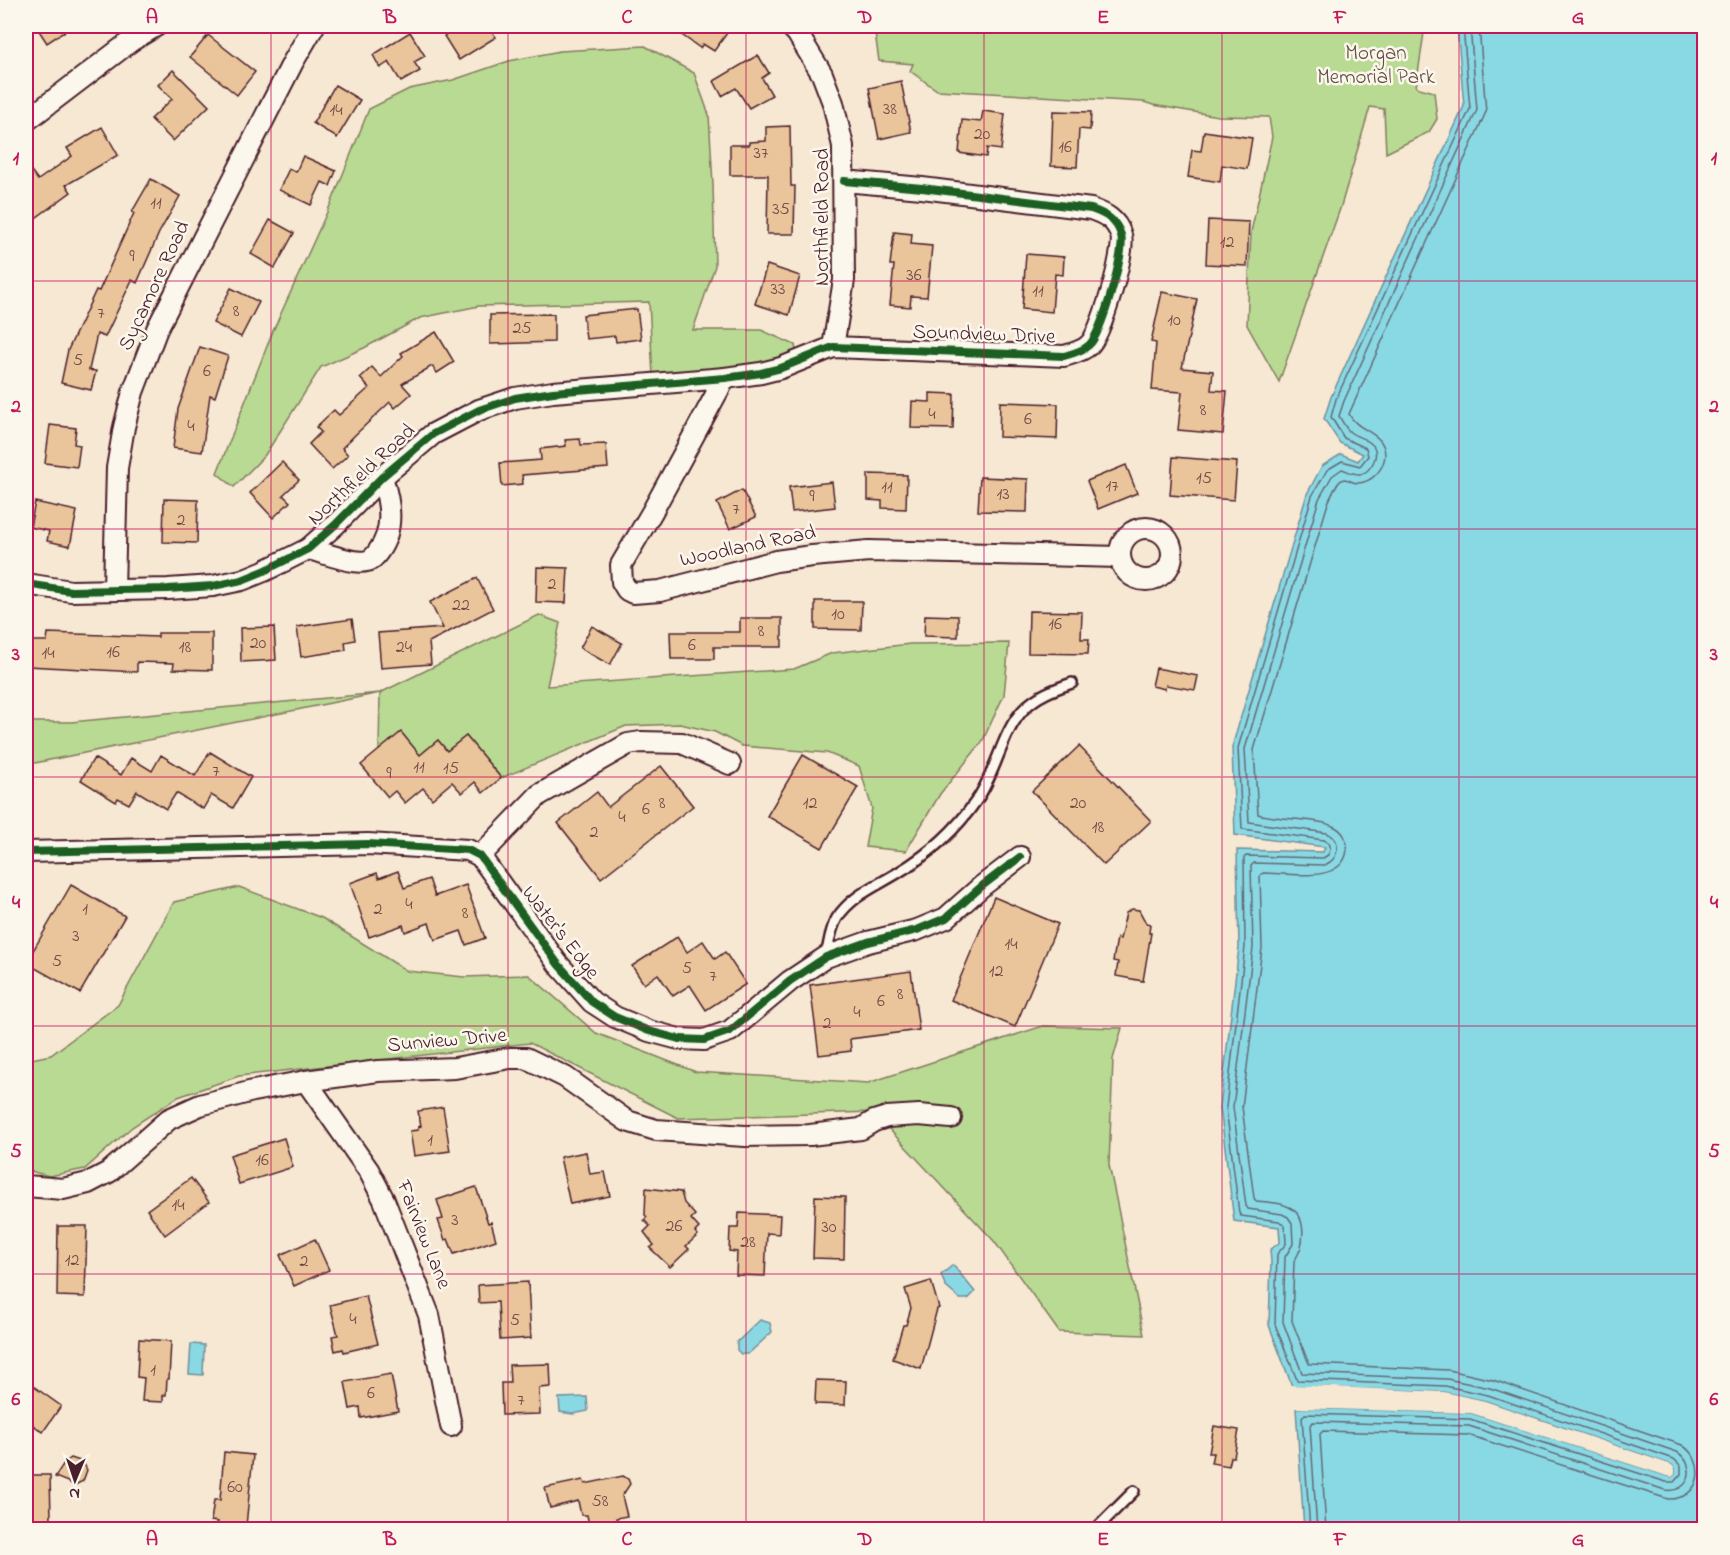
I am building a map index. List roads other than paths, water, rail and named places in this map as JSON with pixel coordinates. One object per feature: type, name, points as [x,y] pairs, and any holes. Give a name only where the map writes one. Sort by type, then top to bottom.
[{"type":"street","points":[[26,121],[131,41],[156,26]]},
{"type":"street","name":"Sycamore Road","points":[[114,589],[117,468],[123,427],[133,392],[157,329],[293,62],[314,26]]},
{"type":"street","name":"Northfield Road","points":[[790,26],[797,33],[822,74],[833,103],[843,146],[844,280],[833,347]]},
{"type":"street","name":"Soundview Drive","points":[[725,378],[781,368],[833,347],[1064,356],[1089,345],[1098,330],[1122,243],[1120,233],[1107,215],[1091,209],[922,188],[844,181]]},
{"type":"street","name":"Northfield Road","points":[[26,584],[72,591],[201,587],[242,580],[308,549],[382,477],[433,434],[479,410],[515,398],[554,392],[725,378]]},
{"type":"street","name":"Woodland Road","points":[[725,378],[621,565],[622,582],[627,590],[633,593],[660,591],[776,561],[869,551],[1120,557]]},
{"type":"street","points":[[308,549],[357,562],[368,561],[375,556],[382,547],[390,526],[387,495],[382,477]]},
{"type":"street","points":[[26,854],[368,844],[454,848],[468,850],[480,856],[539,795],[628,744],[641,742],[682,744],[730,764]]},
{"type":"street","name":"Water's Edge","points":[[480,856],[558,964],[592,1002],[615,1017],[649,1031],[679,1039],[704,1040],[730,1031],[790,981],[826,957],[868,942],[917,930],[946,918],[1020,856]]},
{"type":"street","name":"Sunview Drive","points":[[26,1186],[63,1189],[88,1183],[109,1172],[169,1119],[200,1105],[253,1091],[378,1071],[455,1068],[510,1058],[526,1058],[565,1077],[627,1121],[656,1130],[746,1136],[810,1135],[861,1129],[874,1121],[887,1118],[920,1115],[951,1118]]},
{"type":"street","name":"Fairview Lane","points":[[306,1082],[369,1171],[384,1200],[429,1315],[451,1426]]},
{"type":"lane","points":[[826,957],[832,927],[847,906],[856,897],[917,860],[947,835],[961,821],[984,790],[1017,717],[1033,701],[1072,683]]},
{"type":"lane","points":[[1095,1530],[1134,1491]]},
{"type":"water","points":[[1457,26],[1704,26],[1704,1529],[1304,1529],[1296,1408],[1471,1413],[1667,1476],[1672,1477],[1675,1469],[1672,1465],[1486,1401],[1444,1392],[1292,1386],[1269,1325],[1270,1250],[1280,1242],[1279,1227],[1234,1221],[1220,1107],[1239,947],[1237,850],[1323,852],[1325,847],[1235,835],[1232,747],[1307,494],[1322,466],[1341,454],[1358,461],[1363,454],[1340,443],[1324,419],[1331,397],[1464,106]]},
{"type":"water","points":[[953,1265],[975,1292],[968,1299],[960,1299],[946,1287],[941,1275]]},
{"type":"water","points":[[760,1320],[770,1323],[772,1332],[748,1354],[741,1354],[737,1350],[737,1342]]},
{"type":"water","points":[[191,1344],[204,1345],[203,1375],[189,1374]]},
{"type":"water","points":[[587,1397],[588,1411],[573,1414],[560,1412],[559,1398]]},
{"type":"park label","name":"Morgan Memorial Park","points":[[1376,66]]}]
